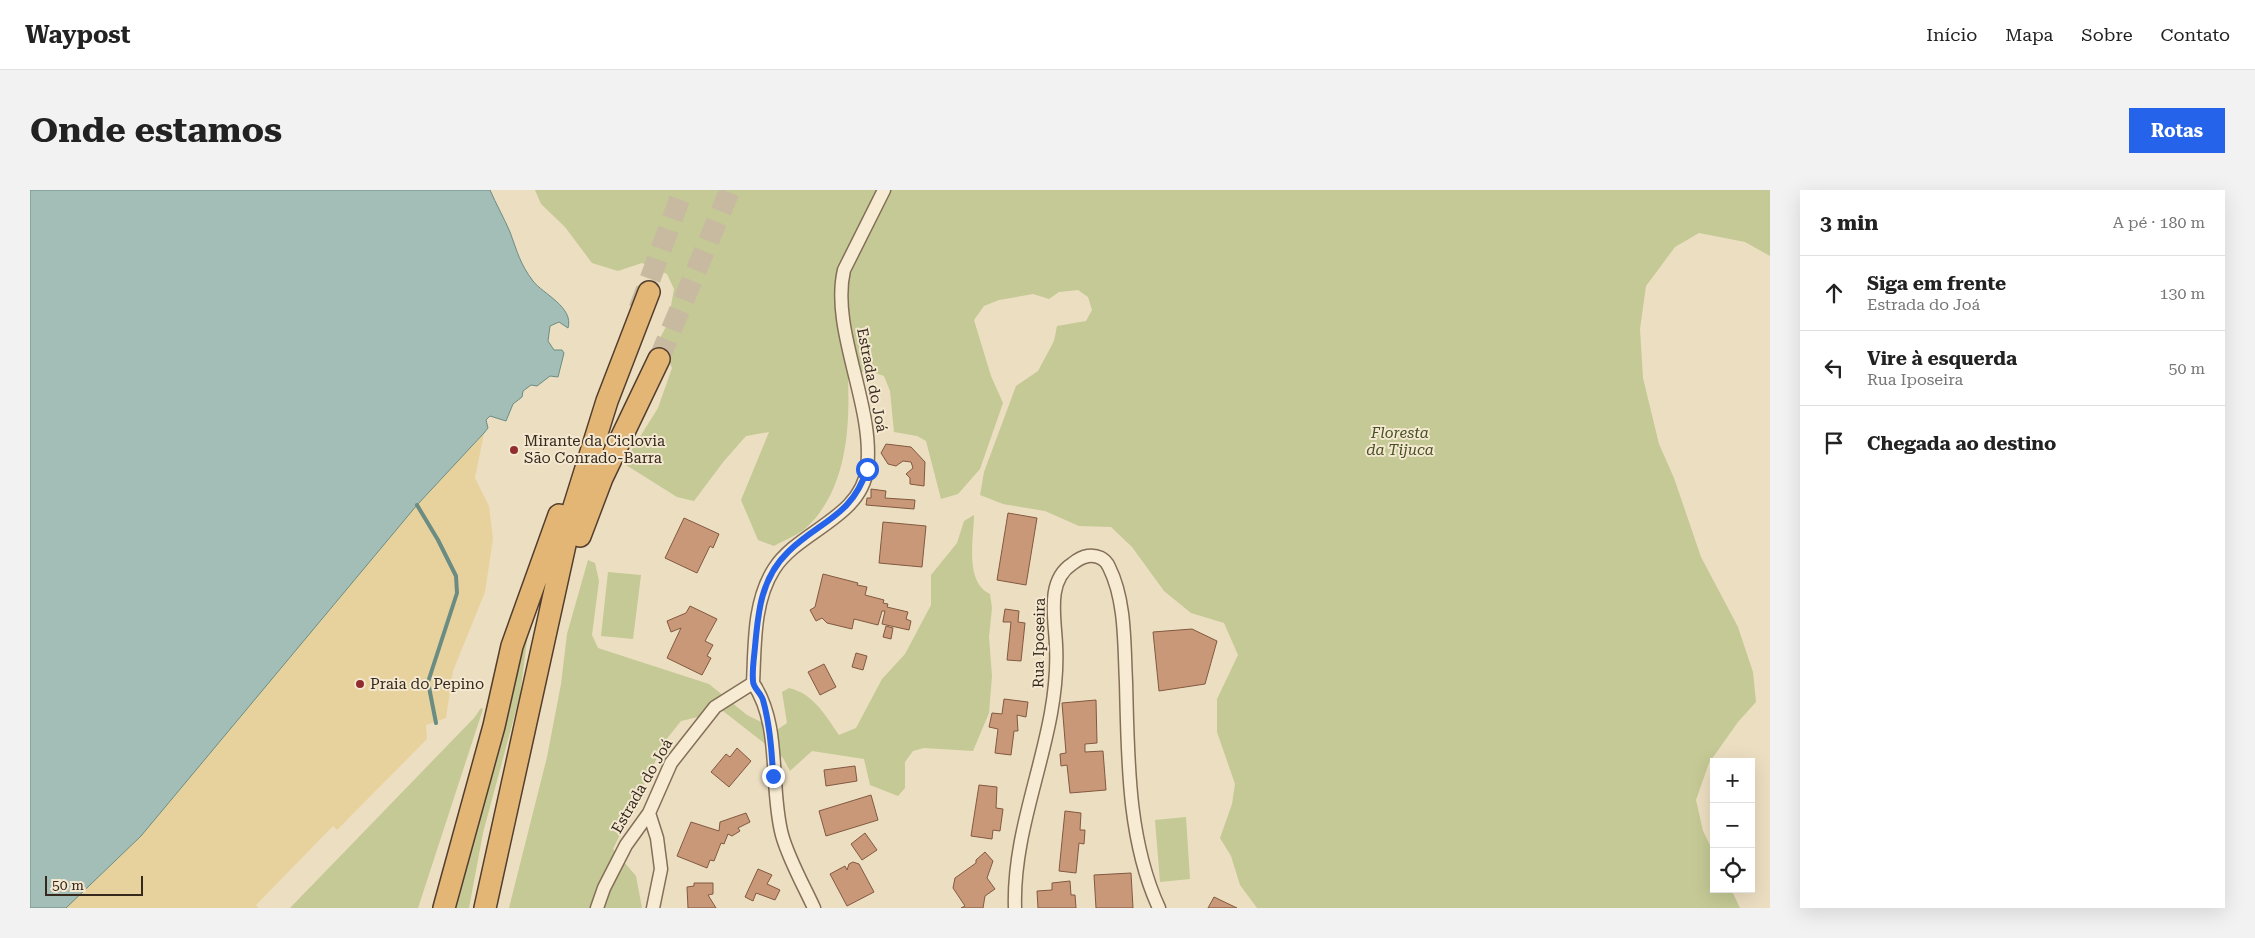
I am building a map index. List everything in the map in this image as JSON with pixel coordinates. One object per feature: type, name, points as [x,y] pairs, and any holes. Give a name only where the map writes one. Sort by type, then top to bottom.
[{"type":"highway","points":[[485,908],[559,570],[590,453],[607,401],[649,292]]},
{"type":"highway","points":[[542,650],[587,514],[659,359]]},
{"type":"highway","points":[[444,908],[494,726],[512,646],[568,491]]},
{"type":"street","name":"Estrada do Joá","points":[[597,908],[604,888],[626,845],[649,813],[671,763],[695,730],[715,707],[752,683],[758,616],[763,590],[774,568],[788,552],[848,505],[861,488],[867,469],[867,438],[842,308],[841,281],[844,270],[884,190]]},
{"type":"street","name":"Rua Iposeira","points":[[1015,908],[1015,884],[1026,809],[1047,734],[1056,684],[1054,607],[1056,581],[1066,568],[1083,556],[1097,555],[1107,563],[1116,581],[1122,616],[1128,763],[1132,803],[1141,849],[1159,908]]},
{"type":"street","points":[[752,683],[763,698],[768,722],[775,801],[782,836],[814,908]]},
{"type":"street","points":[[649,813],[658,846],[661,870],[653,908]]},
{"type":"green space","name":"Floresta da Tijuca","points":[[535,190],[1770,190],[1770,256],[1745,242],[1699,233],[1675,247],[1646,286],[1640,329],[1643,378],[1659,444],[1674,478],[1701,557],[1738,627],[1753,672],[1756,702],[1738,722],[1713,758],[1710,758],[1696,800],[1703,831],[1710,845],[1710,893],[1733,893],[1740,908],[1257,908],[1240,885],[1231,856],[1220,838],[1232,804],[1235,784],[1217,732],[1217,699],[1238,655],[1224,623],[1191,613],[1164,591],[1132,547],[1111,527],[1079,526],[1045,511],[1003,504],[980,495],[984,472],[1016,386],[1038,371],[1054,341],[1057,326],[1086,321],[1092,310],[1088,297],[1078,290],[1059,292],[1049,299],[1033,294],[999,300],[984,306],[974,320],[991,376],[1003,403],[980,469],[958,494],[941,499],[926,441],[917,436],[894,432],[890,391],[884,376],[865,371],[848,380],[846,439],[838,477],[830,495],[820,512],[804,530],[774,546],[758,540],[741,500],[769,432],[746,436],[724,461],[694,501],[677,497],[626,465],[628,456],[658,408],[672,368],[660,338],[668,323],[674,289],[667,274],[642,263],[618,271],[592,263],[565,227],[541,204]]},
{"type":"green space","points":[[974,515],[972,559],[974,570],[982,588],[990,594],[992,608],[989,637],[992,676],[989,713],[973,751],[924,748],[913,751],[905,762],[905,788],[898,796],[870,785],[864,759],[812,751],[790,771],[783,758],[723,711],[681,721],[665,741],[613,849],[636,876],[642,908],[509,908],[547,757],[561,684],[567,634],[588,560],[595,563],[599,581],[592,635],[598,648],[709,684],[747,715],[777,730],[787,723],[782,692],[789,688],[798,691],[818,706],[839,735],[856,728],[882,679],[905,654],[931,605],[931,575],[957,543],[964,521]]},
{"type":"green space","points":[[608,572],[641,575],[633,639],[601,636]]},
{"type":"green space","points":[[528,633],[520,695],[483,833],[469,908],[450,908]]},
{"type":"green space","points":[[481,708],[483,709],[418,908],[290,908],[474,718]]},
{"type":"green space","points":[[1186,817],[1190,879],[1160,882],[1155,820]]},
{"type":"sand","name":"Praia do Pepino","points":[[484,433],[475,478],[489,506],[493,539],[485,592],[453,671],[446,718],[426,725],[427,739],[337,830],[333,826],[256,905],[259,908],[66,908],[141,836],[417,505]]},
{"type":"water","points":[[30,190],[490,190],[525,269],[533,281],[562,307],[569,320],[568,328],[559,322],[550,326],[548,341],[554,350],[562,350],[564,353],[558,377],[550,376],[537,386],[531,385],[523,391],[522,397],[513,404],[506,421],[490,416],[486,420],[488,428],[484,433],[417,505],[141,836],[66,908],[30,908]]},
{"type":"building","points":[[886,444],[911,447],[925,462],[924,486],[910,484],[910,478],[906,474],[913,468],[911,462],[903,461],[896,466],[888,464],[881,453]]},
{"type":"building","points":[[871,489],[886,491],[885,498],[915,500],[914,509],[866,505],[867,498],[871,498]]},
{"type":"building","points":[[1008,513],[1037,518],[1026,585],[997,580]]},
{"type":"building","points":[[684,518],[719,534],[713,548],[710,546],[697,573],[665,558]]},
{"type":"building","points":[[883,522],[926,526],[922,567],[879,563]]},
{"type":"building","points":[[823,574],[867,587],[865,595],[884,600],[883,603],[888,604],[887,607],[908,612],[906,619],[911,621],[909,630],[882,624],[885,611],[882,611],[878,625],[854,619],[852,629],[827,623],[822,618],[816,621],[810,610],[815,607]]},
{"type":"building","points":[[690,606],[717,619],[705,641],[713,645],[707,656],[711,658],[702,675],[667,658],[681,628],[671,632],[667,621],[686,613]]},
{"type":"building","points":[[1005,609],[1019,611],[1018,622],[1025,623],[1021,661],[1007,660],[1011,622],[1003,622]]},
{"type":"building","points":[[886,626],[893,628],[891,639],[883,637]]},
{"type":"building","points":[[1192,629],[1217,641],[1205,684],[1159,691],[1153,632]]},
{"type":"building","points":[[856,653],[867,656],[863,670],[852,667]]},
{"type":"building","points":[[824,664],[836,687],[820,695],[808,672]]},
{"type":"building","points":[[1004,699],[1028,702],[1026,717],[1017,715],[1018,731],[1014,731],[1011,755],[995,753],[998,729],[989,727],[992,713],[1002,714]]},
{"type":"building","points":[[1096,700],[1097,743],[1085,744],[1085,752],[1103,751],[1106,790],[1070,793],[1067,765],[1061,766],[1060,754],[1066,753],[1062,703]]},
{"type":"building","points":[[737,748],[751,761],[729,787],[711,772],[726,754],[730,757]]},
{"type":"building","points":[[855,766],[857,781],[826,786],[824,770]]},
{"type":"building","points":[[979,785],[997,787],[996,808],[1003,809],[1000,831],[993,830],[992,839],[971,836]]},
{"type":"building","points":[[871,795],[878,820],[826,836],[819,811]]},
{"type":"building","points":[[1065,811],[1081,813],[1080,830],[1085,830],[1084,844],[1079,843],[1076,873],[1059,871]]},
{"type":"building","points":[[746,813],[750,822],[738,828],[740,831],[732,836],[728,834],[724,844],[721,843],[714,861],[710,860],[707,868],[677,856],[691,822],[719,831],[720,822]]},
{"type":"building","points":[[865,833],[877,850],[862,860],[851,844]]},
{"type":"building","points":[[985,852],[993,861],[987,878],[995,889],[985,896],[983,908],[961,908],[965,906],[953,888],[955,878],[976,863],[976,860]]},
{"type":"building","points":[[853,862],[859,864],[874,892],[847,906],[830,874],[845,866],[847,870],[849,864]]},
{"type":"building","points":[[758,869],[772,875],[767,884],[780,890],[775,900],[756,893],[753,901],[745,897]]},
{"type":"building","points":[[1131,873],[1133,908],[1096,908],[1094,875]]},
{"type":"building","points":[[1070,881],[1071,895],[1075,895],[1076,908],[1038,908],[1037,891],[1052,890],[1052,883]]},
{"type":"building","points":[[694,883],[713,883],[713,894],[708,895],[716,908],[688,908],[687,887],[694,886]]},
{"type":"building","points":[[1214,897],[1237,908],[1208,908]]},
{"type":"waterway","points":[[417,505],[438,540],[456,576],[457,593],[428,682],[436,723]]},
{"type":"tunnel","points":[[639,309],[683,190]]},
{"type":"tunnel","points":[[659,359],[730,190]]},
{"type":"place","name":"Mirante da Ciclovia São Conrado-Barra","points":[[514,450]]},
{"type":"place","name":"Praia do Pepino","points":[[360,684]]},
{"type":"route","points":[[773,776],[768,722],[763,698],[752,683],[758,616],[763,590],[774,568],[788,552],[848,505],[861,488],[867,469]]}]
